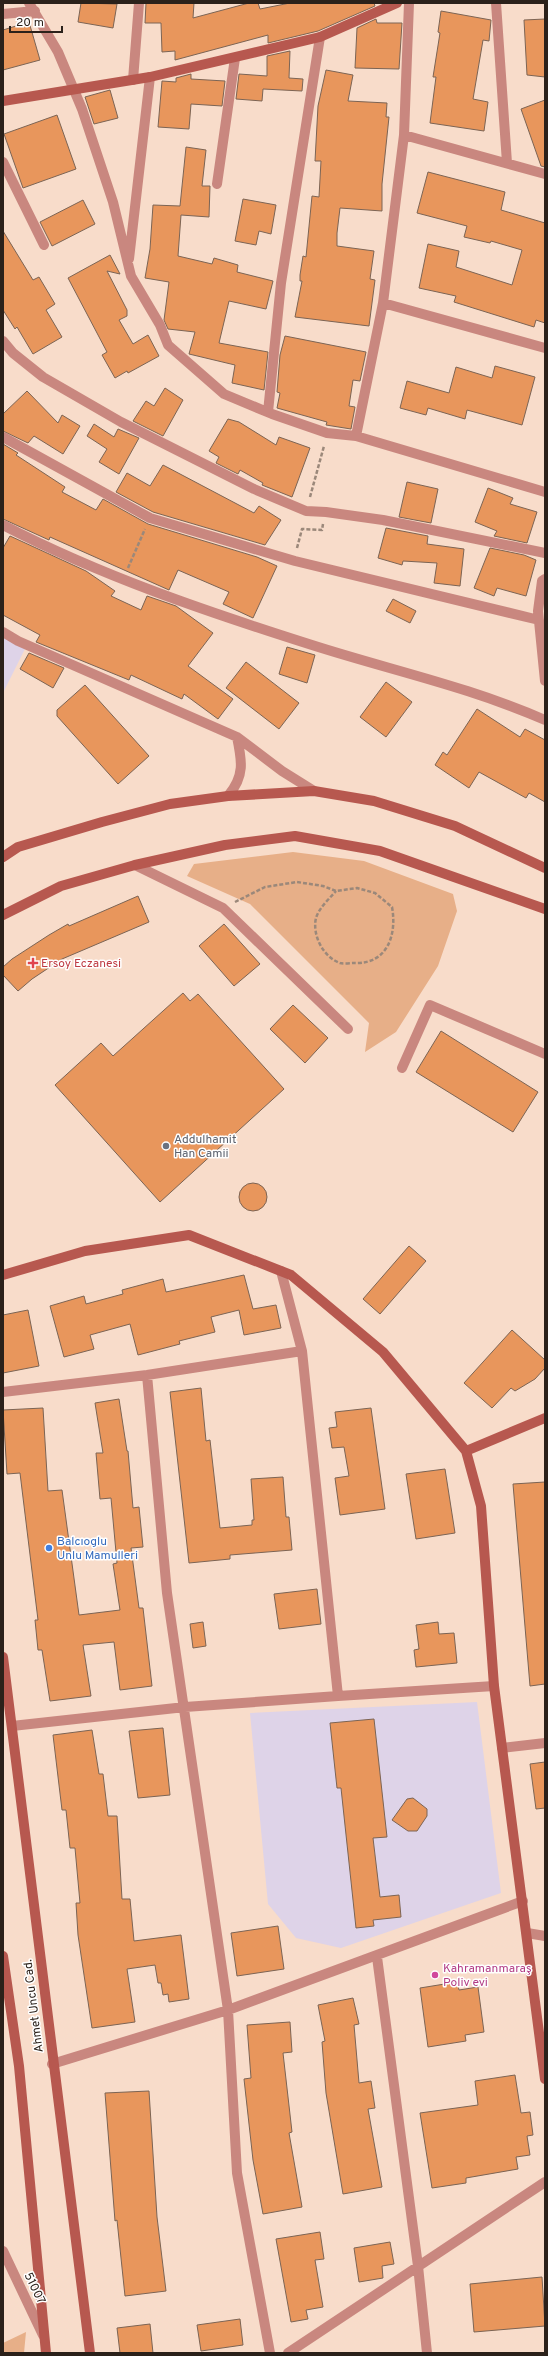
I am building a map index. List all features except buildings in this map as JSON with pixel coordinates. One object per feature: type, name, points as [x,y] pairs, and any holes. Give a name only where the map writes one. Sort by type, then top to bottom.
[{"type":"main road","points":[[3,101],[150,77],[320,37],[397,3]]},
{"type":"main road","points":[[3,857],[18,847],[170,804],[228,796],[314,791],[374,801],[455,826],[545,868]]},
{"type":"main road","points":[[3,914],[61,886],[135,865],[225,845],[295,836],[380,851],[545,909]]},
{"type":"main road","points":[[3,1275],[85,1251],[189,1236],[291,1275],[383,1352],[466,1451],[481,1506],[494,1686],[545,2079]]},
{"type":"main road","points":[[466,1451],[545,1418]]},
{"type":"main road","name":"Ahmet Uncu Cad.","points":[[3,1657],[52,2064],[90,2353]]},
{"type":"main road","name":"Ahmet Uncu Cad.","points":[[3,1956],[18,2066],[42,2296],[43,2335],[46,2353]]},
{"type":"street","points":[[132,80],[139,3]]},
{"type":"street","points":[[356,436],[382,303],[404,135],[409,3]]},
{"type":"street","points":[[496,3],[507,163]]},
{"type":"street","points":[[3,14],[32,7],[58,52],[73,89],[113,202],[131,276],[160,325],[168,345],[224,394],[268,412],[328,432],[356,436],[545,492]]},
{"type":"street","points":[[268,412],[281,284],[320,37]]},
{"type":"street","points":[[217,184],[235,58]]},
{"type":"street","points":[[129,265],[150,77]]},
{"type":"street","points":[[404,135],[545,174]]},
{"type":"street","points":[[3,162],[44,245]]},
{"type":"street","points":[[382,303],[545,348]]},
{"type":"street","points":[[3,341],[13,353],[43,377],[121,422],[254,489],[306,511],[326,512],[383,520],[545,553]]},
{"type":"street","points":[[3,437],[150,518],[295,561],[539,620]]},
{"type":"street","points":[[3,525],[122,580],[312,645],[508,704],[545,720]]},
{"type":"street","points":[[545,579],[542,581],[539,620],[545,681]]},
{"type":"street","points":[[3,632],[18,641],[237,737],[282,771],[314,791]]},
{"type":"street","points":[[228,796],[237,786],[242,763],[237,737]]},
{"type":"street","points":[[135,865],[223,908],[348,1029]]},
{"type":"street","points":[[402,1068],[430,1005],[545,1054]]},
{"type":"street","points":[[281,1271],[302,1351],[338,1696]]},
{"type":"street","points":[[3,1392],[147,1375],[302,1351]]},
{"type":"street","points":[[147,1375],[167,1593],[185,1707],[228,2010],[237,2173],[270,2353]]},
{"type":"street","points":[[12,1726],[185,1707],[494,1686]]},
{"type":"street","points":[[502,1748],[545,1743]]},
{"type":"street","points":[[52,2064],[228,2010],[377,1957],[523,1901]]},
{"type":"street","points":[[527,1933],[545,1936]]},
{"type":"street","points":[[377,1957],[418,2266],[427,2353]]},
{"type":"street","points":[[288,2353],[545,2182]]},
{"type":"street","name":"51007","points":[[3,2251],[43,2335]]},
{"type":"path","points":[[306,511],[328,432]]},
{"type":"path","points":[[295,561],[302,529],[322,530],[326,512]]},
{"type":"path","points":[[122,580],[150,518]]},
{"type":"path","points":[[223,908],[265,887],[298,882],[323,886],[336,891],[357,888],[375,894],[392,907],[395,924],[386,950],[372,960],[360,963],[340,963],[322,949],[315,933],[316,918],[322,906],[336,891]]},
{"type":"shaded area","points":[[3,636],[26,647],[3,693]]},
{"type":"shaded area","points":[[293,852],[364,861],[453,894],[457,911],[438,966],[396,1032],[365,1052],[369,1023],[250,904],[187,876],[194,864]]},
{"type":"shaded area","points":[[477,1702],[501,1893],[341,1948],[296,1938],[268,1904],[250,1713]]},
{"type":"shaded area","points":[[26,2332],[24,2353],[3,2353],[3,2343]]},
{"type":"place","name":"Ersoy Eczanesi","points":[[33,963]]},
{"type":"place","name":"Addulhamit Han Camii","points":[[166,1146]]},
{"type":"place","name":"Balcıoglu Unlu Mamulleri","points":[[49,1548]]},
{"type":"place","name":"Kahramanmaraş Poliv evi","points":[[435,1975]]}]
